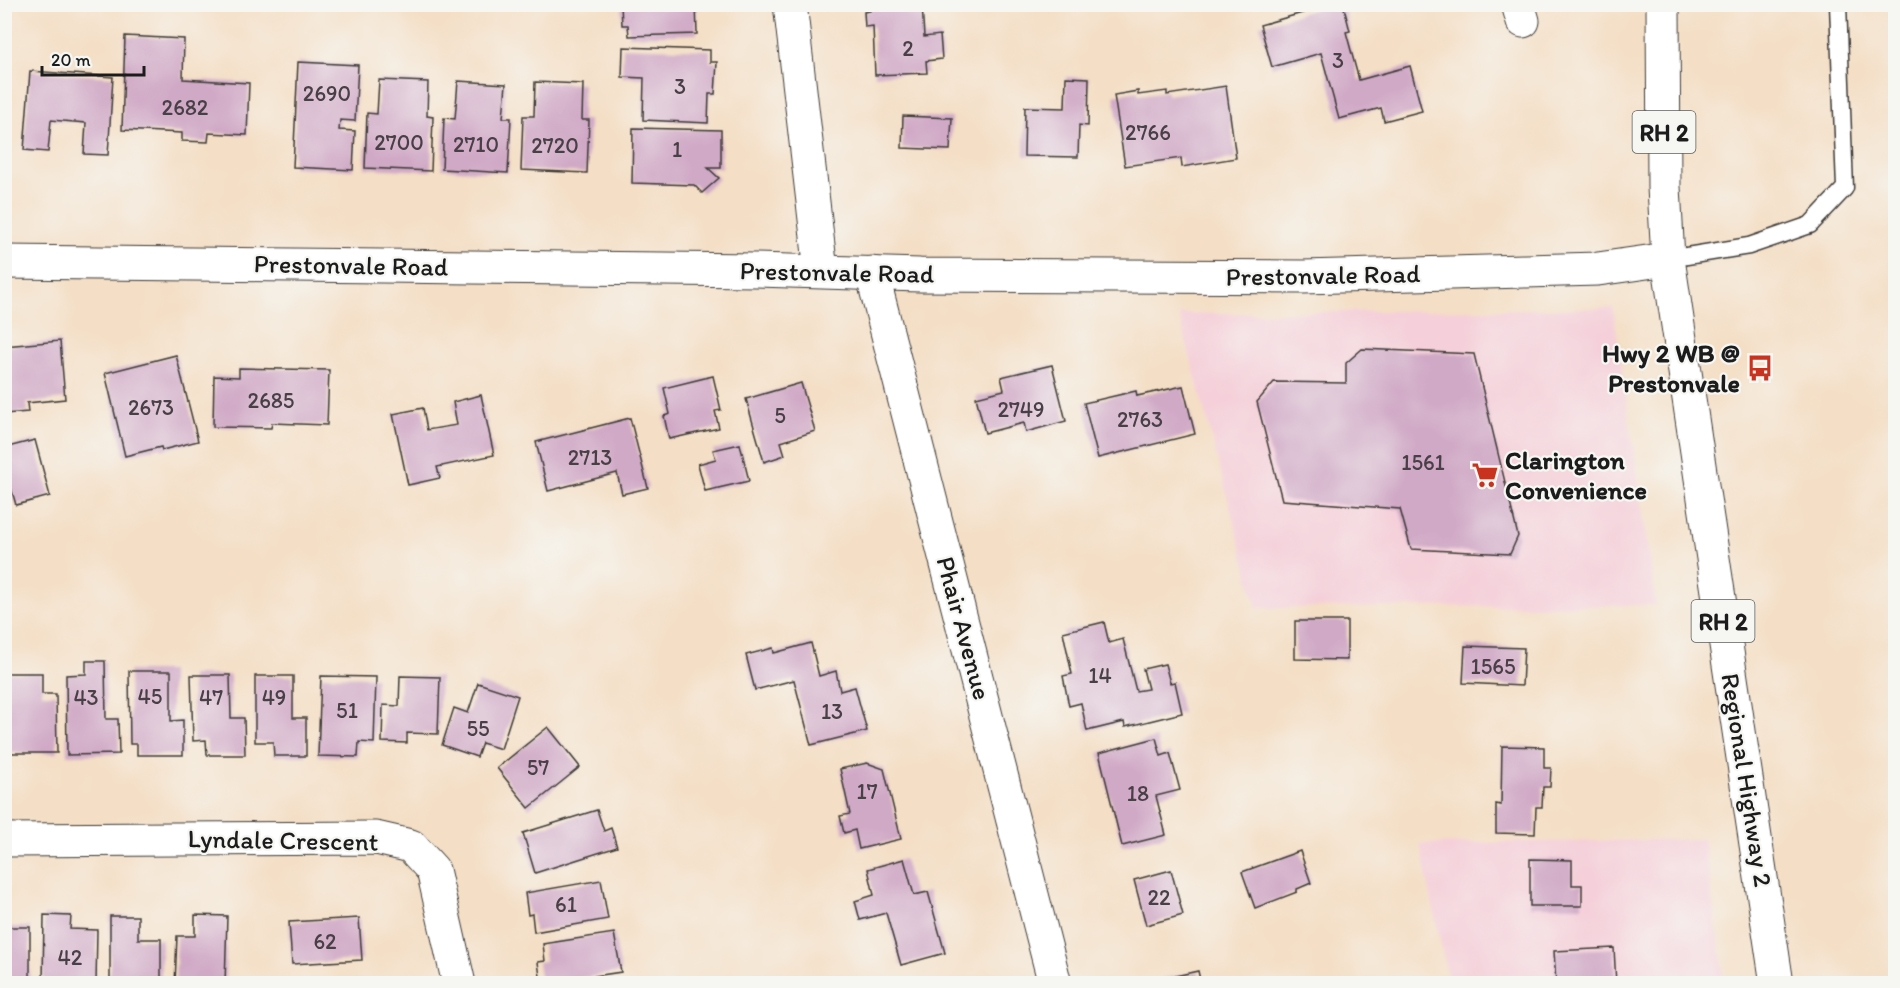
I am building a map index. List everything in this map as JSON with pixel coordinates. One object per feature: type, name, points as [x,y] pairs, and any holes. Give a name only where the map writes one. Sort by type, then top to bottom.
[{"type":"street","points":[[790,4],[821,271]]},
{"type":"street","name":"Regional Highway 2","points":[[1663,4],[1664,188],[1668,259],[1778,984]]},
{"type":"street","name":"Prestonvale Road","points":[[4,262],[1303,277],[1598,269],[1668,259]]},
{"type":"street","name":"Phair Avenue","points":[[872,273],[1055,984]]},
{"type":"street","name":"Lyndale Crescent","points":[[4,840],[376,838],[411,846],[433,870],[459,984]]},
{"type":"lane","points":[[1668,259],[1749,246],[1810,225],[1845,188],[1838,4]]},
{"type":"shaded area","points":[[1613,308],[1656,605],[1257,608],[1179,314]]},
{"type":"shaded area","points":[[1703,839],[1725,983],[1449,983],[1420,844]]},
{"type":"building","points":[[621,4],[696,4],[697,34],[629,36],[628,25],[622,25]]},
{"type":"building","points":[[869,4],[922,4],[924,37],[940,35],[942,59],[926,61],[927,73],[875,75],[873,26],[865,27],[864,12],[870,11]]},
{"type":"building","points":[[1334,4],[1343,4],[1350,31],[1346,32],[1359,80],[1410,66],[1422,111],[1384,121],[1381,108],[1339,119],[1321,53],[1272,67],[1260,25]]},
{"type":"building","points":[[125,36],[184,39],[183,79],[249,83],[247,135],[209,133],[208,142],[182,141],[182,133],[122,130]]},
{"type":"building","points":[[623,47],[710,50],[710,62],[717,62],[715,94],[709,94],[708,123],[643,120],[644,78],[622,77]]},
{"type":"building","points":[[298,62],[358,65],[355,121],[340,120],[339,130],[355,131],[353,170],[293,167]]},
{"type":"building","points":[[4,69],[7,69],[6,113],[4,113]]},
{"type":"building","points":[[30,71],[113,77],[108,155],[84,154],[86,123],[51,120],[48,152],[24,150]]},
{"type":"building","points":[[1066,77],[1089,78],[1088,126],[1079,125],[1078,157],[1024,156],[1025,107],[1065,108]]},
{"type":"building","points":[[379,80],[428,82],[427,116],[433,117],[431,171],[365,168],[367,113],[377,114]]},
{"type":"building","points":[[458,81],[506,84],[503,118],[511,118],[508,173],[442,169],[444,118],[455,119]]},
{"type":"building","points":[[535,82],[583,84],[582,120],[589,120],[587,173],[521,170],[523,116],[534,116]]},
{"type":"building","points":[[1226,86],[1236,158],[1182,167],[1181,158],[1125,166],[1114,95],[1138,91],[1138,95],[1167,91],[1167,95]]},
{"type":"building","points":[[903,116],[952,118],[950,150],[902,148]]},
{"type":"building","points":[[633,128],[721,130],[721,168],[708,168],[719,178],[702,193],[694,185],[632,183]]},
{"type":"building","points":[[60,341],[65,399],[27,403],[28,412],[4,414],[4,346]]},
{"type":"building","points":[[1362,349],[1474,354],[1518,536],[1510,554],[1411,549],[1400,509],[1282,500],[1257,402],[1274,382],[1346,383],[1346,363]]},
{"type":"building","points":[[176,355],[198,441],[125,456],[105,373]]},
{"type":"building","points":[[1052,365],[1066,421],[1026,432],[1024,423],[985,433],[976,397],[1004,390],[1001,377]]},
{"type":"building","points":[[239,368],[329,370],[327,425],[272,423],[271,428],[213,427],[214,376],[239,377]]},
{"type":"building","points":[[713,376],[721,410],[715,411],[719,428],[669,439],[664,416],[670,414],[664,388]]},
{"type":"building","points":[[801,383],[815,431],[781,442],[785,455],[764,462],[746,399]]},
{"type":"building","points":[[1183,386],[1195,434],[1098,458],[1084,403],[1136,391],[1137,396]]},
{"type":"building","points":[[481,395],[494,455],[437,467],[440,478],[408,485],[393,414],[423,408],[427,430],[457,425],[453,402]]},
{"type":"building","points":[[630,418],[648,488],[622,494],[617,473],[548,491],[536,442]]},
{"type":"building","points":[[35,440],[50,496],[16,505],[4,463],[4,448]]},
{"type":"building","points":[[740,444],[749,481],[705,491],[698,464],[716,459],[713,450]]},
{"type":"building","points":[[1295,621],[1347,621],[1347,660],[1295,659]]},
{"type":"building","points":[[1104,622],[1109,643],[1123,639],[1136,691],[1148,689],[1143,669],[1165,664],[1170,683],[1175,682],[1182,713],[1125,727],[1124,722],[1087,731],[1081,703],[1069,706],[1063,676],[1072,674],[1063,632]]},
{"type":"building","points":[[811,643],[819,676],[836,671],[840,691],[855,687],[867,731],[811,745],[794,680],[755,690],[746,655],[773,648],[774,653]]},
{"type":"building","points":[[1465,646],[1524,648],[1522,686],[1463,683]]},
{"type":"building","points":[[86,661],[105,661],[106,719],[118,719],[119,754],[67,755],[66,675],[86,674]]},
{"type":"building","points":[[129,671],[171,671],[171,721],[183,720],[183,755],[137,755],[137,744],[130,744]]},
{"type":"building","points":[[4,673],[42,673],[42,694],[56,694],[57,753],[4,753]]},
{"type":"building","points":[[191,675],[230,675],[231,718],[244,718],[245,755],[207,755],[206,740],[193,741]]},
{"type":"building","points":[[255,676],[293,676],[293,718],[306,718],[306,756],[274,756],[273,742],[255,742]]},
{"type":"building","points":[[321,676],[376,677],[374,743],[359,742],[358,757],[318,756]]},
{"type":"building","points":[[400,676],[440,677],[438,734],[407,733],[407,743],[382,742],[383,705],[399,706]]},
{"type":"building","points":[[478,683],[518,696],[501,749],[482,743],[477,757],[442,745],[454,708],[468,713]]},
{"type":"building","points":[[548,727],[580,767],[529,808],[497,768]]},
{"type":"building","points":[[1156,738],[1161,756],[1170,753],[1180,790],[1156,796],[1166,835],[1122,846],[1099,753]]},
{"type":"building","points":[[1502,746],[1544,747],[1544,768],[1551,768],[1550,787],[1543,787],[1542,807],[1536,807],[1535,834],[1496,833],[1496,804],[1501,805]]},
{"type":"building","points":[[867,763],[884,769],[901,839],[859,849],[855,830],[844,833],[840,816],[850,814],[840,769]]},
{"type":"building","points":[[597,810],[604,831],[611,828],[617,847],[535,873],[523,833]]},
{"type":"building","points":[[1300,851],[1311,883],[1297,889],[1297,892],[1255,908],[1242,872]]},
{"type":"building","points":[[904,859],[914,895],[928,892],[945,953],[901,965],[886,913],[860,920],[855,901],[874,895],[868,869]]},
{"type":"building","points":[[1530,859],[1572,860],[1572,885],[1582,885],[1582,906],[1530,906]]},
{"type":"building","points":[[1171,870],[1183,915],[1146,925],[1134,880]]},
{"type":"building","points":[[601,880],[608,919],[534,932],[532,914],[528,915],[525,893]]},
{"type":"building","points":[[44,915],[71,916],[70,929],[97,930],[96,984],[43,984]]},
{"type":"building","points":[[195,915],[227,916],[225,984],[175,984],[177,936],[195,936]]},
{"type":"building","points":[[110,916],[138,916],[138,939],[161,939],[161,984],[110,984]]},
{"type":"building","points":[[359,918],[362,960],[292,964],[289,922]]},
{"type":"building","points":[[4,927],[30,927],[30,984],[4,984]]},
{"type":"building","points":[[614,933],[621,972],[541,984],[538,962],[545,961],[543,944]]},
{"type":"building","points":[[1614,948],[1616,984],[1556,984],[1554,951]]},
{"type":"building","points":[[1198,971],[1201,984],[1163,984],[1162,979]]},
{"type":"building","points":[[375,980],[376,984],[336,984],[336,982]]},
{"type":"place","name":"Hwy 2 WB @ Prestonvale","points":[[1760,368]]},
{"type":"place","name":"Clarington Convenience","points":[[1485,475]]}]
